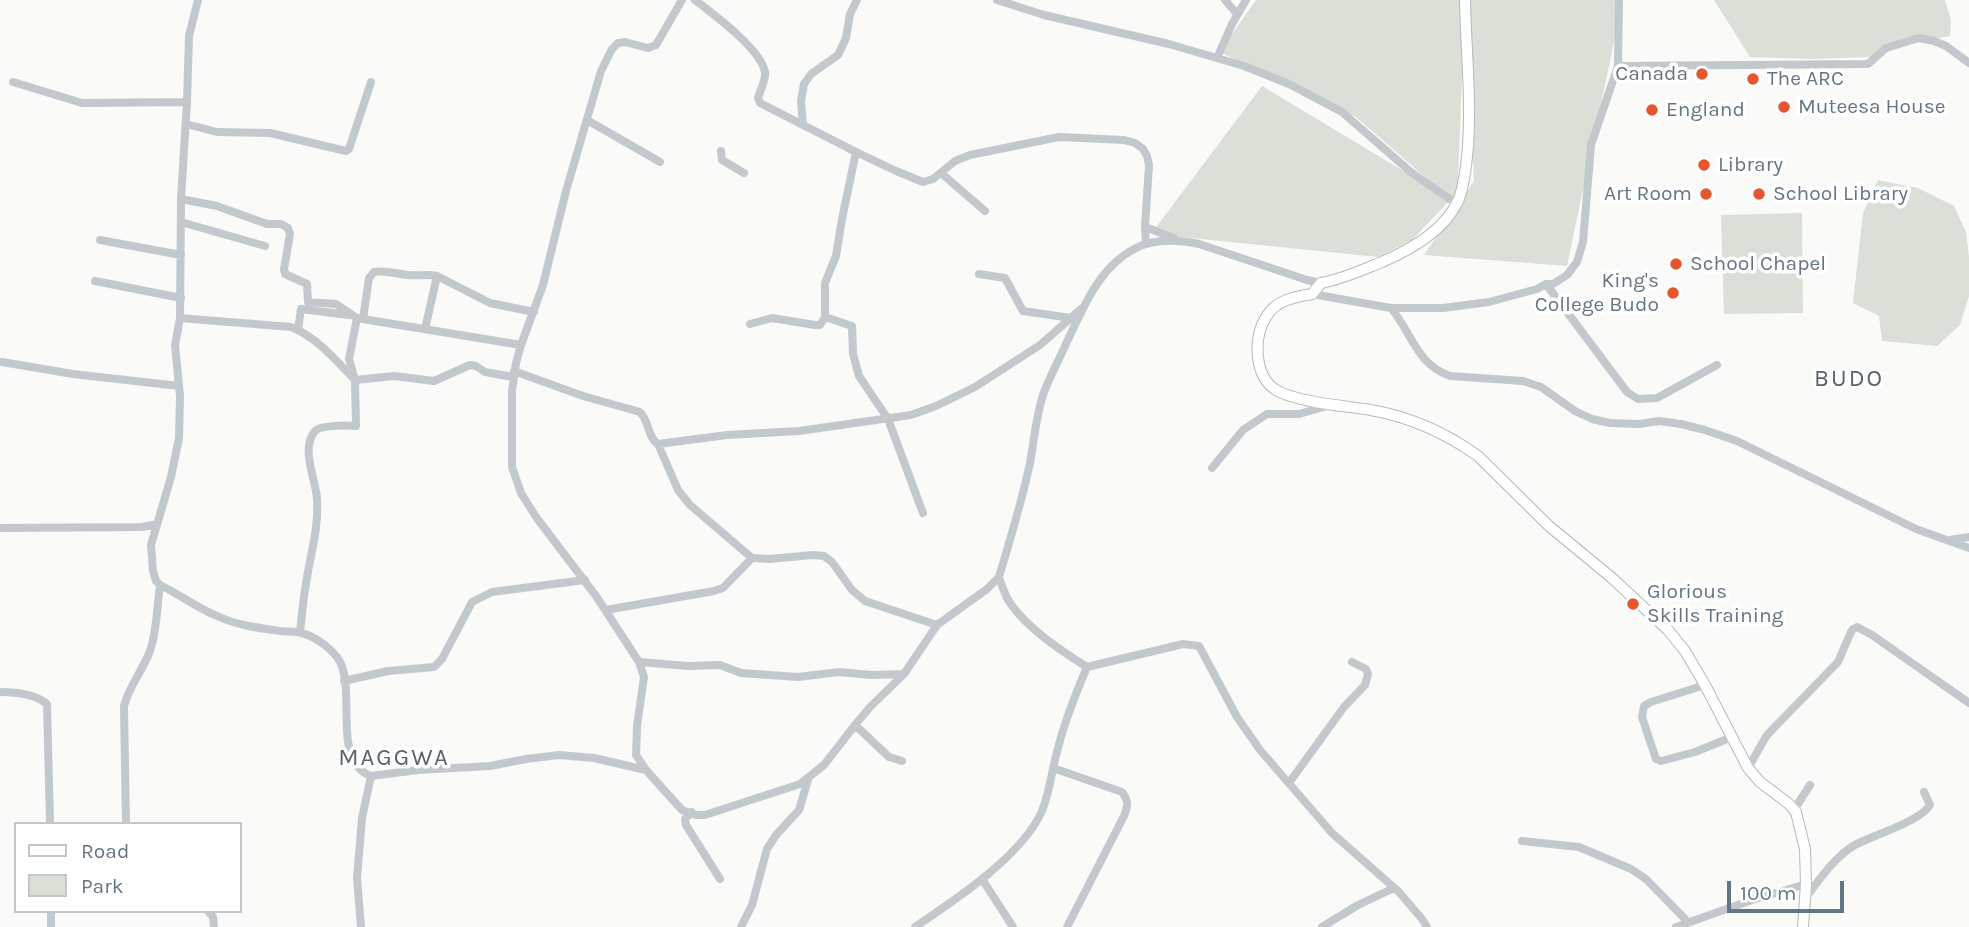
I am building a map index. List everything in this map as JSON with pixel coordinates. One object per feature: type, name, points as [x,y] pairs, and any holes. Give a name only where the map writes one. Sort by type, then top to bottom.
[{"type":"street","points":[[198,0],[189,36],[181,199],[181,298],[175,345],[179,386],[179,438],[171,477],[151,545],[151,562],[156,581],[216,616],[250,626],[300,632],[335,655],[341,664],[344,681],[349,743],[353,759],[362,773],[371,776],[490,766],[558,755],[594,758],[646,770]]},
{"type":"street","points":[[682,0],[656,45],[649,48],[625,42],[618,43],[601,71],[566,191],[552,255],[521,345],[514,374],[512,452],[516,481],[537,517],[585,580],[639,662],[644,677],[636,755],[682,810],[705,815],[808,780],[824,765],[870,707],[904,674],[937,625],[987,589],[999,577],[1024,486],[1043,396],[1084,307],[1099,280],[1120,258],[1138,246],[1180,240]]},
{"type":"street","points":[[695,0],[738,36],[763,65],[765,78],[758,96],[760,103],[856,152],[923,181],[933,179],[955,161],[970,155],[1042,139],[1059,137],[1124,140],[1135,143],[1143,149],[1149,165],[1146,244]]},
{"type":"street","points":[[803,125],[801,101],[804,85],[811,74],[838,55],[857,0]]},
{"type":"street","points":[[998,0],[1044,15],[1169,44],[1244,66],[1289,84],[1342,112],[1412,173],[1457,204]]},
{"type":"street","points":[[1224,0],[1237,15]]},
{"type":"street","points":[[1217,58],[1246,0]]},
{"type":"street","points":[[1145,227],[1307,280],[1321,282],[1339,279],[1412,248],[1444,221],[1457,204],[1463,186],[1470,108],[1465,0]]},
{"type":"street","points":[[1619,0],[1618,66],[1591,145],[1583,242],[1577,262],[1567,275],[1553,284],[1489,302],[1443,308],[1391,308],[1312,294],[1286,300],[1266,316],[1258,344],[1260,368],[1263,376],[1277,391],[1286,395],[1374,410],[1421,424],[1450,438],[1478,456],[1549,526],[1612,578],[1668,630],[1685,651],[1705,685],[1748,768],[1760,782],[1789,804],[1800,822],[1805,849],[1803,927]]},
{"type":"street","points":[[1618,66],[1868,64],[1886,48],[1919,38],[1946,46],[1969,64]]},
{"type":"street","points":[[13,82],[82,103],[187,102]]},
{"type":"street","points":[[186,124],[217,132],[270,133],[341,152],[346,151],[349,149],[371,82]]},
{"type":"street","points":[[587,120],[660,162]]},
{"type":"street","points":[[721,150],[722,160],[744,173]]},
{"type":"street","points":[[750,324],[772,318],[820,326],[825,317],[825,283],[836,256],[856,152]]},
{"type":"street","points":[[941,173],[985,211]]},
{"type":"street","points":[[181,199],[217,206],[288,228],[290,234],[285,274],[307,284],[308,302],[336,304],[358,317]]},
{"type":"street","points":[[181,222],[265,247]]},
{"type":"street","points":[[100,240],[181,255]]},
{"type":"street","points":[[300,632],[317,514],[317,497],[308,458],[311,440],[318,428],[356,426],[355,380],[349,359],[369,278],[374,272],[384,271],[406,275],[428,274],[490,303],[534,312]]},
{"type":"street","points":[[979,274],[1005,278],[1023,310],[1071,318]]},
{"type":"street","points":[[425,329],[437,276]]},
{"type":"street","points":[[95,281],[181,298]]},
{"type":"street","points":[[1312,294],[1321,282]]},
{"type":"street","points":[[1546,284],[1627,392],[1637,398],[1657,398],[1717,365]]},
{"type":"street","points":[[658,444],[799,430],[911,415],[975,387],[1040,345],[1084,307]]},
{"type":"street","points":[[1391,308],[1401,319],[1424,360],[1439,372],[1450,376],[1524,381],[1541,387],[1574,411],[1610,424],[1659,421],[1705,430],[1737,441],[1916,529],[1969,548]]},
{"type":"street","points":[[298,330],[301,309],[521,345]]},
{"type":"street","points":[[825,317],[852,326],[853,354],[859,376],[888,419],[923,513]]},
{"type":"street","points":[[180,318],[281,325],[298,330],[329,353],[355,380]]},
{"type":"street","points":[[2,362],[73,374],[179,386]]},
{"type":"street","points":[[355,380],[394,376],[434,381],[470,365],[485,372],[514,374],[640,412],[646,419],[651,437],[658,444],[678,490],[690,505],[752,558],[824,556],[832,562],[852,590],[865,601],[937,625]]},
{"type":"street","points":[[1212,468],[1243,430],[1267,414],[1299,414],[1333,404]]},
{"type":"street","points":[[0,528],[142,527],[157,524]]},
{"type":"street","points":[[1948,541],[1969,537]]},
{"type":"street","points":[[606,610],[714,591],[723,587],[752,558]]},
{"type":"street","points":[[999,577],[1008,600],[1022,617],[1061,650],[1087,667],[1183,644],[1199,646],[1248,734],[1332,832],[1395,888],[1427,927]]},
{"type":"street","points":[[344,681],[388,671],[434,667],[442,659],[472,602],[492,592],[585,580]]},
{"type":"street","points":[[126,822],[124,706],[128,690],[150,652],[160,585]]},
{"type":"street","points":[[1748,768],[1767,735],[1838,662],[1851,632],[1857,627],[1969,703]]},
{"type":"street","points":[[639,662],[688,666],[720,664],[740,673],[798,677],[839,672],[904,674]]},
{"type":"street","points":[[1289,783],[1344,707],[1366,685],[1366,670],[1352,662]]},
{"type":"street","points":[[915,927],[982,879],[1016,847],[1038,819],[1047,797],[1064,728],[1087,667]]},
{"type":"street","points":[[1705,685],[1644,706],[1642,717],[1656,759],[1661,761],[1695,752],[1732,737]]},
{"type":"street","points":[[0,692],[15,692],[42,699],[47,704],[50,822]]},
{"type":"street","points":[[855,725],[889,757],[902,761]]},
{"type":"street","points":[[1053,768],[1122,792],[1127,798],[1124,816],[1067,927]]},
{"type":"street","points":[[361,927],[358,868],[362,818],[371,776]]},
{"type":"street","points":[[741,927],[752,905],[767,849],[799,810],[808,780]]},
{"type":"street","points":[[1794,810],[1810,785]]},
{"type":"street","points":[[1805,899],[1828,870],[1853,846],[1927,810],[1930,805],[1924,792]]},
{"type":"street","points":[[692,812],[685,819],[686,825],[720,879]]},
{"type":"street","points":[[1522,841],[1579,847],[1631,869],[1646,879],[1688,922]]},
{"type":"street","points":[[982,879],[1013,927]]},
{"type":"street","points":[[1676,927],[1806,884]]},
{"type":"street","points":[[1322,927],[1358,905],[1395,888]]},
{"type":"green space","points":[[1256,0],[1465,0],[1457,204],[1451,199],[1412,240],[1378,257],[1151,234],[1262,86],[1450,199],[1356,117],[1219,52]]},
{"type":"green space","points":[[1466,0],[1618,0],[1619,18],[1567,266],[1424,255],[1474,181]]},
{"type":"green space","points":[[1714,0],[1945,0],[1951,21],[1950,36],[1899,46],[1869,57],[1750,57]]},
{"type":"green space","points":[[1878,180],[1918,188],[1954,206],[1966,232],[1969,296],[1960,325],[1937,346],[1882,341],[1879,316],[1853,303],[1863,213]]},
{"type":"green space","points":[[1802,213],[1803,313],[1724,314],[1721,215]]},
{"type":"place","name":"Canada","points":[[1702,74]]},
{"type":"place","name":"The ARC","points":[[1753,79]]},
{"type":"place","name":"Muteesa House","points":[[1784,107]]},
{"type":"place","name":"England","points":[[1652,110]]},
{"type":"place","name":"Library","points":[[1704,165]]},
{"type":"place","name":"Art Room","points":[[1706,194]]},
{"type":"place","name":"School Library","points":[[1759,194]]},
{"type":"place","name":"School Chapel","points":[[1676,264]]},
{"type":"place","name":"King's College Budo","points":[[1673,293]]},
{"type":"place","name":"Glorious Skills Training","points":[[1633,604]]},
{"type":"district","name":"BUDO","points":[[1849,379]]},
{"type":"district","name":"MAGGWA","points":[[394,758]]}]
